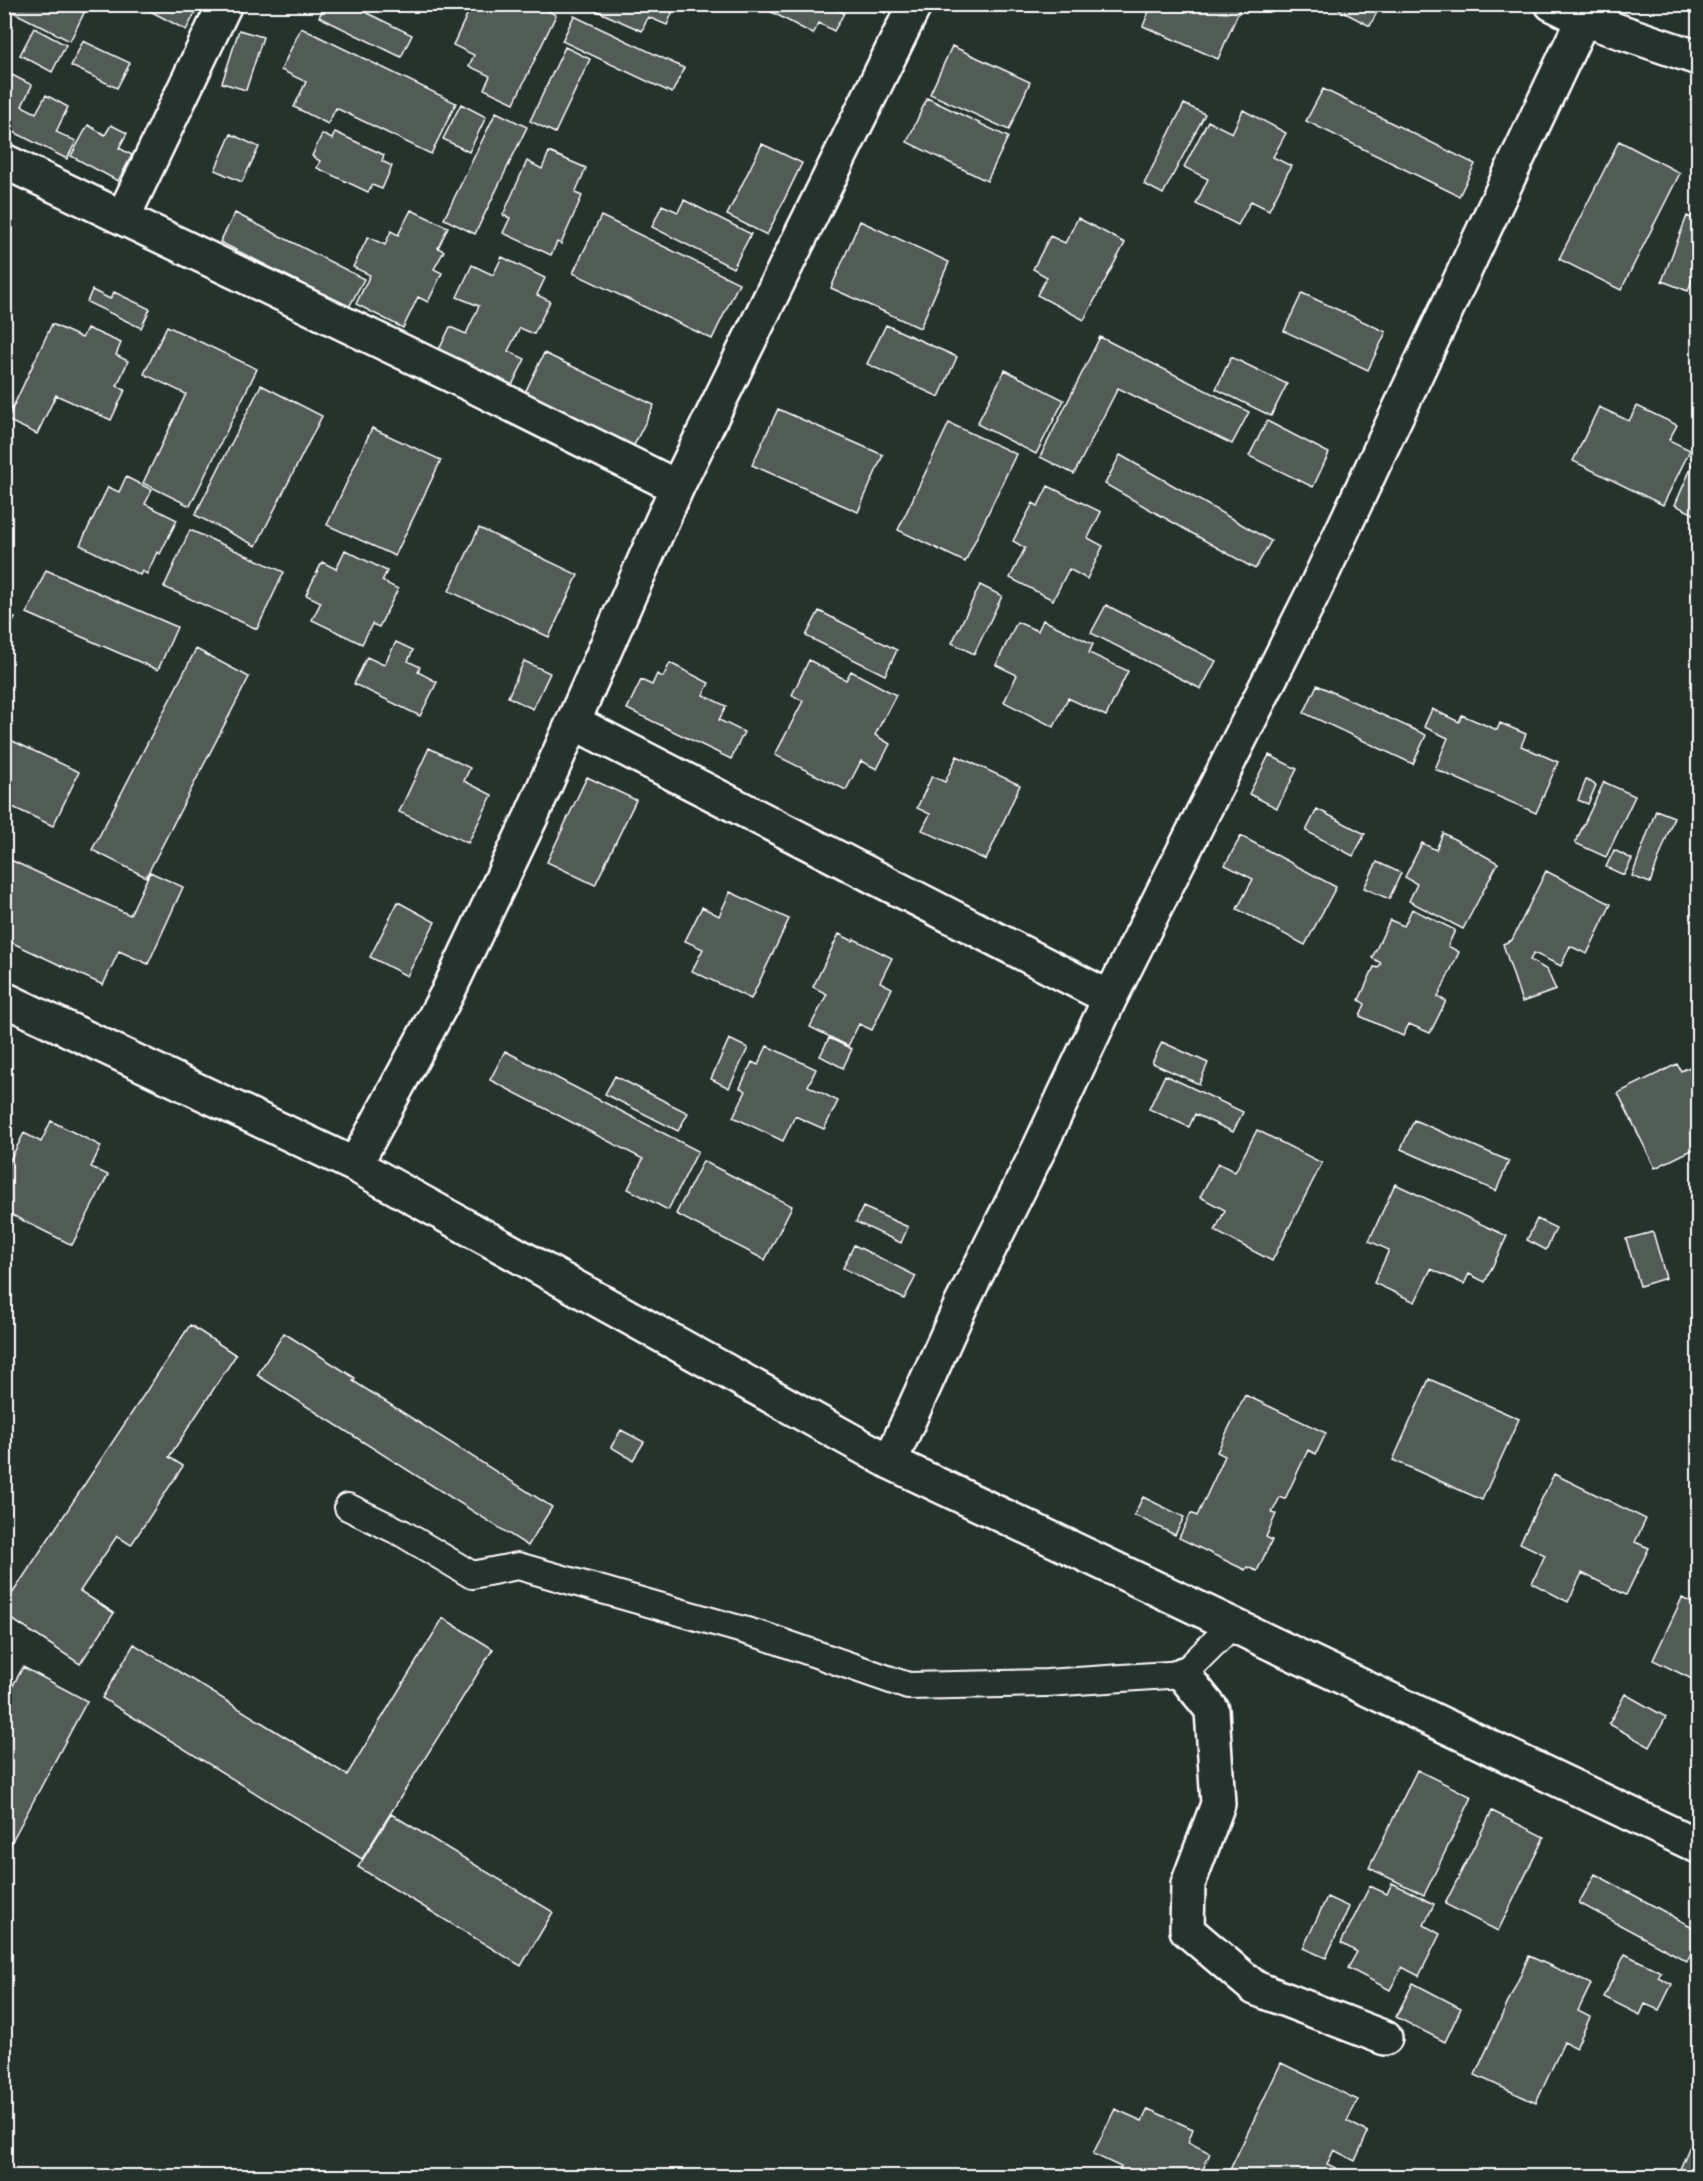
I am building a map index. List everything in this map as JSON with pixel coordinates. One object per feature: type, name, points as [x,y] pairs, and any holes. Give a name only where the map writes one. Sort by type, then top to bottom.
[{"type":"street","points":[[123,217],[225,4]]},
{"type":"street","points":[[355,1164],[447,994],[573,722],[677,487],[915,4]]},
{"type":"street","points":[[1552,4],[1583,20],[1698,58]]},
{"type":"street","points":[[890,1462],[960,1307],[1039,1149],[1110,998],[1314,591],[1583,20]]},
{"type":"street","points":[[4,161],[470,384],[677,487]]},
{"type":"street","points":[[573,722],[1110,998]]},
{"type":"street","points":[[4,999],[355,1164],[890,1462],[1698,1846]]},
{"type":"street","points":[[1183,1674],[1212,1710],[1218,1804],[1188,1884],[1186,1930],[1255,1989],[1385,2038]]},
{"type":"lane","points":[[348,1507],[402,1533],[472,1575],[518,1566],[764,1636],[908,1686],[1047,1683],[1183,1674],[1232,1624]]},
{"type":"building","points":[[10,4],[88,5],[70,41],[7,9]]},
{"type":"building","points":[[137,4],[200,4],[186,30]]},
{"type":"building","points":[[326,4],[349,4],[412,35],[401,57],[319,17]]},
{"type":"building","points":[[472,4],[483,4],[498,12],[502,4],[535,4],[556,15],[514,103],[484,89],[490,76],[469,66],[474,55],[453,45]]},
{"type":"building","points":[[597,4],[676,4],[667,25],[648,17],[642,31],[595,10]]},
{"type":"building","points":[[766,4],[827,4],[844,13],[834,31],[819,23],[813,34],[764,8]]},
{"type":"building","points":[[869,4],[889,4],[885,13]]},
{"type":"building","points":[[1152,4],[1242,4],[1218,59],[1143,26]]},
{"type":"building","points":[[1328,4],[1381,4],[1370,26]]},
{"type":"building","points":[[574,16],[684,68],[672,93],[562,41]]},
{"type":"building","points":[[34,28],[66,45],[52,72],[20,55]]},
{"type":"building","points":[[301,28],[456,103],[431,154],[336,108],[328,124],[294,107],[306,82],[281,70]]},
{"type":"building","points":[[239,30],[263,37],[246,90],[222,83]]},
{"type":"building","points":[[83,41],[130,63],[117,88],[71,66]]},
{"type":"building","points":[[952,46],[1030,82],[1009,130],[930,94]]},
{"type":"building","points":[[565,47],[590,59],[555,133],[530,121]]},
{"type":"building","points":[[6,72],[32,85],[22,106],[36,113],[46,95],[68,107],[56,132],[76,141],[67,159],[4,127]]},
{"type":"building","points":[[1323,89],[1475,164],[1459,196],[1306,121]]},
{"type":"building","points":[[927,98],[1008,137],[987,181],[907,142]]},
{"type":"building","points":[[461,104],[486,117],[469,152],[443,139]]},
{"type":"building","points":[[1184,104],[1205,114],[1163,194],[1144,184]]},
{"type":"building","points":[[1243,110],[1286,133],[1273,157],[1291,166],[1269,210],[1251,201],[1238,225],[1196,204],[1208,179],[1184,167],[1208,121],[1232,133]]},
{"type":"building","points":[[496,112],[527,127],[475,234],[444,219]]},
{"type":"building","points":[[88,125],[105,135],[111,125],[127,133],[119,148],[132,155],[118,181],[71,156]]},
{"type":"building","points":[[335,132],[384,155],[382,161],[392,166],[382,189],[372,185],[368,192],[317,168],[320,161],[312,156],[322,134],[332,139]]},
{"type":"building","points":[[231,134],[259,147],[242,182],[215,170]]},
{"type":"building","points":[[1619,141],[1680,173],[1621,290],[1559,259]]},
{"type":"building","points":[[762,144],[802,163],[767,235],[727,215]]},
{"type":"building","points":[[549,152],[586,168],[575,193],[582,196],[561,244],[557,242],[551,255],[503,233],[510,218],[503,215],[527,161],[542,169]]},
{"type":"building","points":[[684,200],[751,234],[733,268],[652,227],[662,205],[678,212]]},
{"type":"building","points":[[411,210],[448,227],[438,248],[444,251],[434,269],[442,273],[428,302],[418,297],[403,328],[356,304],[370,275],[353,267],[368,237],[385,245],[391,231],[398,235]]},
{"type":"building","points":[[235,213],[364,279],[349,307],[220,242]]},
{"type":"building","points":[[601,216],[739,283],[712,339],[573,273]]},
{"type":"building","points":[[1687,216],[1698,221],[1698,263],[1688,291],[1662,281]]},
{"type":"building","points":[[1078,218],[1125,243],[1084,320],[1037,295],[1047,277],[1033,269],[1050,236],[1065,243]]},
{"type":"building","points":[[860,221],[949,262],[920,328],[831,288]]},
{"type":"building","points":[[502,257],[545,278],[537,295],[550,301],[534,334],[520,328],[508,351],[525,359],[511,387],[438,352],[450,327],[466,334],[479,306],[457,297],[472,265],[493,275]]},
{"type":"building","points":[[92,290],[110,299],[114,292],[150,309],[141,328],[87,302]]},
{"type":"building","points":[[1302,293],[1386,332],[1368,370],[1284,331]]},
{"type":"building","points":[[52,324],[82,338],[87,328],[121,343],[116,355],[128,361],[117,386],[125,390],[111,420],[56,395],[37,434],[7,420]]},
{"type":"building","points":[[886,325],[957,357],[939,397],[867,364]]},
{"type":"building","points":[[167,326],[257,369],[190,506],[143,483],[186,394],[144,374]]},
{"type":"building","points":[[1100,337],[1249,412],[1232,444],[1118,388],[1074,474],[1040,457]]},
{"type":"building","points":[[544,353],[654,405],[631,451],[522,399]]},
{"type":"building","points":[[1231,357],[1287,384],[1271,416],[1216,389]]},
{"type":"building","points":[[1005,370],[1064,400],[1036,454],[977,424]]},
{"type":"building","points":[[261,385],[322,416],[256,546],[195,515]]},
{"type":"building","points":[[1637,406],[1677,425],[1669,440],[1690,450],[1663,505],[1573,461],[1599,407],[1629,421]]},
{"type":"building","points":[[778,409],[883,455],[858,512],[752,465]]},
{"type":"building","points":[[1267,421],[1329,453],[1313,487],[1249,456]]},
{"type":"building","points":[[949,423],[1016,454],[965,562],[898,530]]},
{"type":"building","points":[[372,428],[441,460],[395,556],[327,525]]},
{"type":"building","points":[[1698,452],[1698,516],[1675,505]]},
{"type":"building","points":[[1120,455],[1271,541],[1255,569],[1105,484]]},
{"type":"building","points":[[126,477],[152,490],[145,504],[177,520],[160,554],[157,552],[147,574],[142,571],[140,575],[80,545],[108,487],[119,492]]},
{"type":"building","points":[[1048,486],[1101,512],[1088,538],[1103,546],[1087,579],[1069,569],[1053,600],[1010,578],[1025,548],[1013,541],[1033,503],[1038,506]]},
{"type":"building","points":[[479,528],[578,575],[549,637],[449,591]]},
{"type":"building","points":[[190,530],[284,572],[257,629],[164,587]]},
{"type":"building","points":[[345,550],[387,571],[382,581],[398,589],[379,627],[372,624],[362,644],[312,620],[321,602],[306,595],[322,562],[336,569]]},
{"type":"building","points":[[46,570],[177,627],[158,670],[27,613]]},
{"type":"building","points":[[980,585],[1002,596],[974,654],[952,643]]},
{"type":"building","points":[[1106,605],[1216,661],[1201,689],[1091,633]]},
{"type":"building","points":[[819,611],[897,650],[885,675],[806,636]]},
{"type":"building","points":[[4,613],[15,618],[4,640]]},
{"type":"building","points":[[1043,620],[1093,644],[1089,653],[1128,671],[1106,716],[1068,698],[1054,727],[1004,702],[1017,675],[996,665],[1017,622],[1038,631]]},
{"type":"building","points":[[396,642],[413,650],[408,661],[420,667],[418,672],[437,682],[420,716],[354,684],[367,657],[384,665]]},
{"type":"building","points":[[196,649],[249,677],[146,877],[92,850]]},
{"type":"building","points":[[809,660],[846,680],[851,671],[896,695],[875,735],[890,744],[877,769],[861,761],[846,790],[775,755],[803,701],[792,695]]},
{"type":"building","points":[[524,661],[550,673],[533,709],[508,697]]},
{"type":"building","points":[[670,663],[709,683],[703,695],[726,706],[719,720],[744,732],[731,759],[627,709],[641,680],[652,685],[657,674],[663,677]]},
{"type":"building","points":[[1317,685],[1426,735],[1413,764],[1304,713]]},
{"type":"building","points":[[1432,709],[1459,722],[1462,715],[1497,730],[1500,723],[1526,734],[1521,746],[1558,762],[1536,813],[1435,769],[1448,738],[1424,727]]},
{"type":"building","points":[[4,737],[79,772],[53,826],[4,803]]},
{"type":"building","points":[[429,748],[470,768],[464,781],[492,795],[468,843],[399,812]]},
{"type":"building","points":[[1269,755],[1297,769],[1277,808],[1249,794]]},
{"type":"building","points":[[957,756],[1020,785],[986,860],[922,830],[930,814],[917,808],[932,776],[945,782]]},
{"type":"building","points":[[587,777],[636,800],[595,885],[547,862]]},
{"type":"building","points":[[1586,780],[1596,785],[1588,804],[1578,800]]},
{"type":"building","points":[[1604,782],[1635,796],[1606,857],[1575,843]]},
{"type":"building","points":[[1317,809],[1365,834],[1353,856],[1306,831]]},
{"type":"building","points":[[1656,810],[1674,817],[1650,883],[1632,876]]},
{"type":"building","points":[[1443,833],[1498,863],[1463,929],[1409,901],[1417,884],[1405,877],[1422,843],[1436,850]]},
{"type":"building","points":[[1241,836],[1336,887],[1305,945],[1237,909],[1253,879],[1225,865]]},
{"type":"building","points":[[1614,850],[1632,859],[1624,875],[1606,867]]},
{"type":"building","points":[[4,857],[130,915],[150,872],[183,887],[148,964],[119,951],[103,985],[4,939]]},
{"type":"building","points":[[1377,862],[1401,873],[1389,899],[1364,888]]},
{"type":"building","points":[[1546,871],[1611,904],[1587,954],[1570,946],[1561,966],[1534,953],[1530,960],[1547,970],[1556,990],[1522,1002],[1503,944],[1512,940]]},
{"type":"building","points":[[730,892],[789,919],[751,999],[692,971],[703,949],[685,941],[702,907],[719,916]]},
{"type":"building","points":[[398,902],[435,922],[407,976],[370,957]]},
{"type":"building","points":[[1412,909],[1455,930],[1448,946],[1459,952],[1438,997],[1446,1001],[1430,1033],[1409,1024],[1403,1036],[1360,1016],[1365,1004],[1359,1000],[1374,967],[1378,968],[1381,963],[1372,958],[1390,920],[1404,926]]},
{"type":"building","points":[[839,934],[892,958],[880,982],[892,988],[872,1030],[859,1024],[848,1046],[810,1027],[827,994],[813,987]]},
{"type":"building","points":[[829,1038],[852,1049],[843,1068],[820,1056]]},
{"type":"building","points":[[729,1039],[748,1048],[729,1088],[711,1079]]},
{"type":"building","points":[[1162,1042],[1208,1063],[1199,1084],[1152,1063]]},
{"type":"building","points":[[767,1046],[816,1069],[808,1086],[838,1101],[824,1129],[795,1116],[783,1141],[733,1117],[746,1091],[740,1088],[752,1062],[758,1065]]},
{"type":"building","points":[[505,1051],[698,1151],[668,1210],[628,1189],[643,1159],[490,1080]]},
{"type":"building","points":[[1677,1064],[1681,1071],[1692,1066],[1698,1080],[1698,1147],[1655,1168],[1618,1093]]},
{"type":"building","points":[[1165,1075],[1243,1112],[1233,1132],[1195,1114],[1189,1127],[1149,1109]]},
{"type":"building","points":[[615,1076],[688,1113],[678,1131],[605,1094]]},
{"type":"building","points":[[1414,1120],[1509,1161],[1496,1191],[1401,1149]]},
{"type":"building","points":[[51,1121],[101,1146],[91,1167],[108,1175],[72,1245],[4,1211],[4,1172],[24,1133],[41,1142]]},
{"type":"building","points":[[1257,1130],[1322,1163],[1272,1261],[1215,1231],[1225,1210],[1200,1197],[1218,1163],[1235,1172]]},
{"type":"building","points":[[703,1161],[792,1206],[765,1260],[676,1214]]},
{"type":"building","points":[[1395,1184],[1507,1236],[1485,1282],[1469,1274],[1464,1284],[1431,1269],[1415,1302],[1374,1283],[1389,1250],[1369,1241]]},
{"type":"building","points":[[863,1207],[908,1227],[901,1243],[856,1222]]},
{"type":"building","points":[[1537,1219],[1556,1228],[1546,1250],[1527,1240]]},
{"type":"building","points":[[1653,1232],[1666,1278],[1640,1286],[1626,1239]]},
{"type":"building","points":[[854,1245],[916,1276],[904,1299],[843,1268]]},
{"type":"building","points":[[190,1325],[236,1355],[169,1457],[183,1466],[131,1545],[117,1536],[80,1591],[114,1613],[80,1664],[4,1614],[4,1606]]},
{"type":"building","points":[[284,1333],[355,1378],[353,1381],[552,1507],[528,1546],[257,1375]]},
{"type":"building","points":[[1429,1379],[1519,1419],[1482,1500],[1393,1460]]},
{"type":"building","points":[[1245,1395],[1326,1433],[1316,1454],[1308,1450],[1285,1499],[1280,1497],[1272,1513],[1276,1514],[1266,1537],[1272,1540],[1257,1571],[1247,1567],[1245,1570],[1179,1538],[1191,1513],[1197,1516],[1225,1456],[1217,1452]]},
{"type":"building","points":[[621,1430],[644,1442],[633,1460],[611,1447]]},
{"type":"building","points":[[1554,1474],[1646,1519],[1635,1542],[1649,1548],[1626,1595],[1582,1573],[1568,1602],[1532,1583],[1545,1555],[1520,1543]]},
{"type":"building","points":[[1143,1497],[1184,1517],[1175,1535],[1134,1515]]},
{"type":"building","points":[[1682,1598],[1698,1606],[1698,1682],[1653,1660]]},
{"type":"building","points":[[443,1618],[493,1649],[362,1859],[102,1698],[134,1644],[347,1775]]},
{"type":"building","points":[[23,1667],[87,1701],[4,1856],[4,1702]]},
{"type":"building","points":[[1625,1694],[1666,1717],[1650,1747],[1609,1724]]},
{"type":"building","points":[[1417,1770],[1472,1797],[1424,1895],[1369,1868]]},
{"type":"building","points":[[1492,1811],[1544,1837],[1498,1931],[1445,1904]]},
{"type":"building","points":[[391,1814],[553,1912],[521,1966],[358,1867]]},
{"type":"building","points":[[1595,1874],[1698,1930],[1698,1940],[1687,1961],[1579,1903]]},
{"type":"building","points":[[1392,1883],[1434,1904],[1424,1925],[1440,1934],[1419,1976],[1402,1967],[1390,1990],[1348,1968],[1357,1952],[1341,1943],[1370,1886],[1387,1894]]},
{"type":"building","points":[[1327,1897],[1349,1907],[1326,1958],[1303,1948]]},
{"type":"building","points":[[1625,1954],[1661,1972],[1658,1977],[1672,1984],[1659,2010],[1645,2004],[1640,2015],[1604,1997]]},
{"type":"building","points":[[1529,1956],[1591,1984],[1578,2011],[1590,2017],[1576,2048],[1564,2042],[1536,2103],[1475,2075]]},
{"type":"building","points":[[1413,1983],[1461,2008],[1445,2042],[1396,2017]]},
{"type":"building","points":[[1281,2063],[1358,2100],[1347,2121],[1368,2132],[1355,2161],[1334,2150],[1327,2164],[1344,2172],[1342,2176],[1227,2176]]},
{"type":"building","points":[[1115,2109],[1142,2121],[1148,2109],[1193,2129],[1188,2142],[1210,2153],[1200,2176],[1117,2176],[1121,2167],[1093,2154]]},
{"type":"building","points":[[1698,2127],[1698,2176],[1677,2176]]}]
